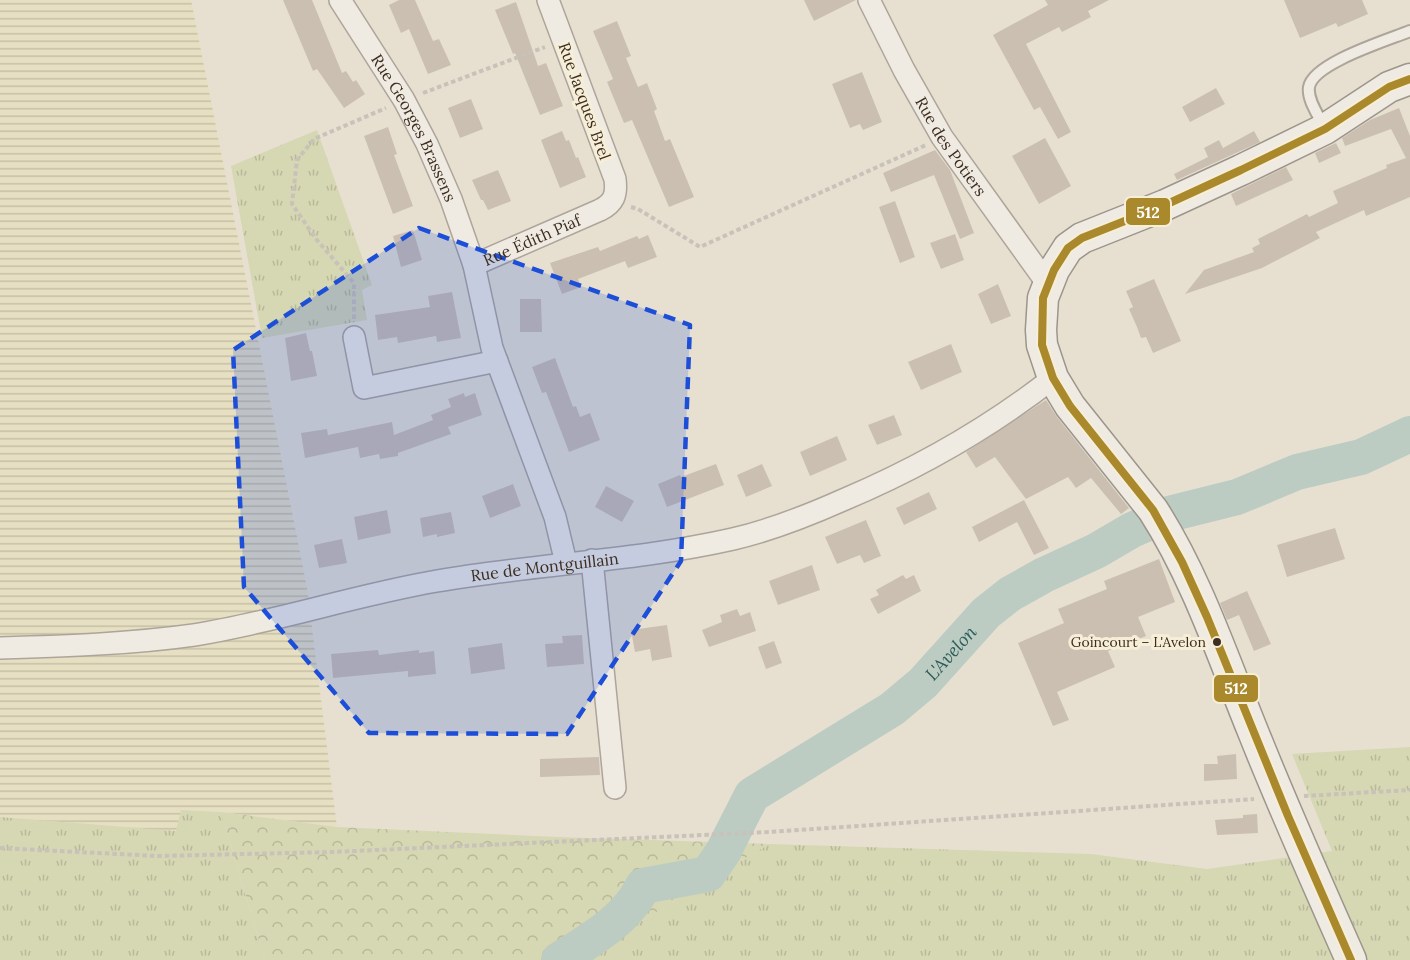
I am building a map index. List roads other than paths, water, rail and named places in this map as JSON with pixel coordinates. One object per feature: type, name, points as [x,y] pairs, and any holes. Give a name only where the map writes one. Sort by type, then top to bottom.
[{"type":"street","name":"Rue Georges Brassens","points":[[340,0],[404,100],[439,170],[474,265]]},
{"type":"street","name":"Rue Jacques Brel","points":[[548,0],[615,179],[616,195],[613,202]]},
{"type":"street","name":"Rue des Potiers","points":[[869,0],[909,80],[942,137],[1047,283]]},
{"type":"street","points":[[1350,960],[1279,797],[1206,615],[1165,530],[1146,501],[1070,406],[1053,378],[1044,353],[1041,312],[1047,283],[1068,248],[1082,238],[1209,185],[1326,129],[1389,87],[1409,83]]},
{"type":"street","name":"Rue Édith Piaf","points":[[566,563],[555,518],[492,348],[474,265],[600,210],[613,202]]},
{"type":"street","points":[[354,338],[364,388],[497,361]]},
{"type":"street","name":"Rue de Montguillain","points":[[0,648],[122,642],[193,635],[435,581],[713,543],[777,527],[881,484],[952,447],[1014,408],[1053,378]]},
{"type":"street","points":[[592,560],[615,788]]},
{"type":"lane","points":[[1326,129],[1310,97],[1309,86],[1316,75],[1335,62],[1410,31]]},
{"type":"waterway","name":"L'Avelon","points":[[559,960],[606,929],[627,909],[643,886],[708,874],[723,852],[752,795],[892,709],[923,683],[986,613],[1010,594],[1096,551],[1132,530],[1169,514],[1237,497],[1297,472],[1361,457],[1410,434]]},
{"type":"place","name":"Goincourt – L'Avelon","points":[[1217,642]]}]
